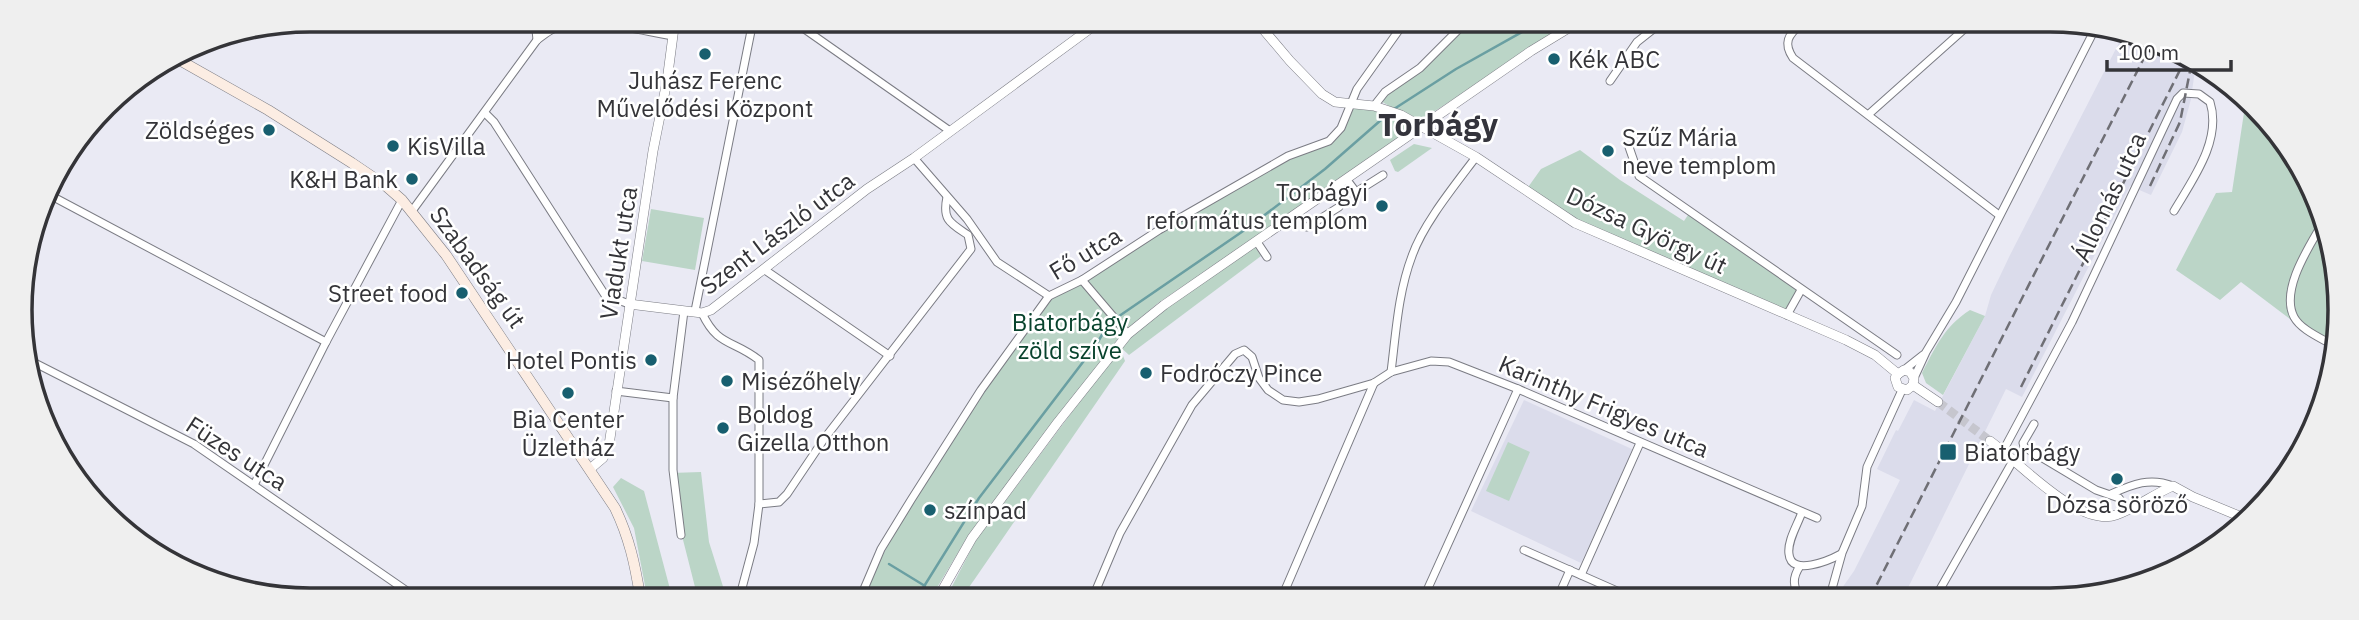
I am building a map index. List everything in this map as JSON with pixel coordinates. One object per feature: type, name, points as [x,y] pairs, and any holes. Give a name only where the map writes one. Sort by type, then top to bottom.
[{"type":"main road","name":"Szabadság út","points":[[183,62],[268,110],[352,163],[387,186],[412,211],[446,255],[615,508],[627,532],[634,555],[639,588]]},
{"type":"street","points":[[537,32],[537,40]]},
{"type":"street","points":[[412,211],[537,40],[547,32]]},
{"type":"street","points":[[646,32],[673,36]]},
{"type":"street","name":"Viadukt utca","points":[[590,469],[599,464],[606,453],[674,32]]},
{"type":"street","points":[[742,588],[754,542],[759,504],[759,360],[741,346],[722,341],[710,330],[698,312],[751,32]]},
{"type":"street","points":[[809,32],[950,131]]},
{"type":"street","name":"Szent László utca","points":[[485,113],[494,122],[605,295],[629,304],[698,312],[711,310],[729,298],[867,189],[914,158],[1085,32]]},
{"type":"street","points":[[1266,32],[1322,94],[1335,102],[1351,105]]},
{"type":"street","name":"Fő utca","points":[[864,588],[881,549],[918,489],[981,390],[1049,296],[1082,280],[1159,230],[1288,156],[1329,141],[1341,128],[1357,89],[1398,32]]},
{"type":"street","points":[[1374,106],[1385,92],[1420,68],[1456,32]]},
{"type":"street","points":[[944,588],[972,538],[1128,334],[1164,305],[1562,32]]},
{"type":"street","points":[[1610,81],[1637,42],[1650,32]]},
{"type":"street","points":[[1792,32],[1787,41],[1787,50],[1793,58],[1999,215]]},
{"type":"street","points":[[1869,114],[1961,32]]},
{"type":"street","points":[[1833,588],[1842,553],[1862,506],[1867,467],[1902,390],[1913,382],[1926,352],[1956,302],[2092,35]]},
{"type":"street","name":"Állomás utca","points":[[2003,451],[2072,322],[2177,99],[2183,93],[2199,94],[2210,103],[2215,121],[2213,131],[2204,156],[2174,211]]},
{"type":"street","name":"Dózsa György út","points":[[1351,105],[1384,108],[1423,125],[1575,223],[1871,352],[1901,372],[1910,372],[1913,382],[1938,402]]},
{"type":"street","name":"Dózsa György út","points":[[1629,147],[1639,176],[1897,355]]},
{"type":"street","points":[[1391,372],[1402,291],[1412,254],[1448,193],[1476,157]]},
{"type":"street","points":[[914,158],[967,219],[997,262],[1049,296]]},
{"type":"street","points":[[1347,180],[1356,192],[1383,175]]},
{"type":"street","points":[[759,504],[779,502],[787,494],[824,439],[971,249],[968,235],[949,222],[944,209],[947,197]]},
{"type":"street","points":[[55,198],[326,342]]},
{"type":"street","points":[[254,485],[401,200]]},
{"type":"street","points":[[1307,227],[1339,207]]},
{"type":"street","points":[[2317,233],[2294,280],[2290,299],[2294,317],[2306,330],[2326,341]]},
{"type":"street","points":[[1257,242],[1267,257]]},
{"type":"street","points":[[765,270],[890,356]]},
{"type":"street","points":[[1082,280],[1128,334]]},
{"type":"street","points":[[1787,315],[1801,290]]},
{"type":"street","points":[[681,535],[673,470],[673,398],[684,311]]},
{"type":"street","points":[[1871,352],[1877,342]]},
{"type":"street","name":"Karinthy Frigyes utca","points":[[1097,588],[1120,533],[1192,405],[1238,351],[1248,352],[1259,378],[1268,390],[1283,400],[1298,402],[1374,383],[1391,372],[1431,361],[1449,362],[1817,518]]},
{"type":"street","points":[[1902,390],[1895,383],[1901,372],[1926,352]]},
{"type":"street","name":"Füzes utca","points":[[37,364],[194,444],[402,588]]},
{"type":"street","points":[[1286,588],[1374,383]]},
{"type":"street","points":[[1428,588],[1518,389]]},
{"type":"street","points":[[616,391],[673,398]]},
{"type":"street","points":[[2034,424],[2024,447],[2096,490],[2119,498],[2127,510]]},
{"type":"street","points":[[1990,441],[2080,512],[2095,518],[2105,518],[2127,510],[2173,486]]},
{"type":"street","points":[[1581,575],[1640,443]]},
{"type":"street","points":[[1941,588],[2014,459]]},
{"type":"street","points":[[2111,494],[2148,480],[2161,481],[2237,515]]},
{"type":"street","points":[[1802,512],[1789,554],[1792,562],[1800,566],[1811,565],[1842,553]]},
{"type":"street","points":[[1524,550],[1610,588]]},
{"type":"street","points":[[1795,588],[1795,574],[1800,566]]},
{"type":"street","points":[[1562,588],[1570,570]]},
{"type":"shaded area","points":[[2120,41],[2156,53],[2195,73],[2182,132],[2151,195],[2130,186],[2022,397],[2006,389],[1908,588],[1842,588],[1854,571],[1900,480],[1877,469],[1896,430],[1898,431],[1914,400],[1935,411],[1985,316],[1991,295]]},
{"type":"shaded area","points":[[1524,400],[1634,450],[1581,563],[1471,511]]},
{"type":"green space","name":"Biatorbágy zöld szíve","points":[[1456,32],[1557,32],[1418,122],[1423,126],[1158,303],[1120,336],[968,536],[937,588],[866,588],[911,500],[981,390],[1049,296],[1288,157],[1329,141],[1351,105],[1408,117],[1379,100]]},
{"type":"green space","points":[[2244,111],[2281,155],[2313,220],[2327,292],[2326,341],[2294,322],[2241,282],[2220,300],[2176,270],[2216,193],[2232,192]]},
{"type":"green space","points":[[1414,144],[1432,148],[1398,172],[1395,171],[1390,160]]},
{"type":"green space","points":[[1580,150],[1620,180],[1684,221],[1690,212],[1801,290],[1787,315],[1575,223],[1526,190],[1541,169]]},
{"type":"green space","points":[[651,209],[704,218],[695,270],[642,261]]},
{"type":"green space","points":[[1255,247],[1261,256],[1129,355],[1118,345],[1194,285]]},
{"type":"green space","points":[[1970,310],[1985,316],[1943,395],[1926,383],[1922,373],[1948,330]]},
{"type":"green space","points":[[1120,348],[1125,361],[969,588],[951,588],[976,540]]},
{"type":"green space","points":[[1508,442],[1530,452],[1509,501],[1486,491]]},
{"type":"green space","points":[[701,472],[709,542],[723,588],[695,588],[679,524],[671,473]]},
{"type":"green space","points":[[621,478],[644,491],[670,588],[645,588],[634,528],[613,487]]},
{"type":"waterway","points":[[1394,109],[1456,69],[1522,32]]},
{"type":"waterway","points":[[923,588],[979,498],[1096,345],[1109,323],[1249,227],[1325,169],[1389,113]]},
{"type":"waterway","points":[[889,564],[925,586]]},
{"type":"tunnel","points":[[1938,402],[1990,441]]},
{"type":"railway","points":[[1875,588],[2148,50]]},
{"type":"railway","points":[[2021,387],[2182,66]]},
{"type":"railway","points":[[2150,186],[2180,122],[2190,70]]},
{"type":"place","name":"Juhász Ferenc Művelődési Központ","points":[[705,54]]},
{"type":"place","name":"Kék ABC","points":[[1554,59]]},
{"type":"place","name":"Zöldséges","points":[[269,130]]},
{"type":"place","name":"KisVilla","points":[[393,146]]},
{"type":"place","name":"Szűz Mária neve templom","points":[[1608,151]]},
{"type":"place","name":"K&H Bank","points":[[412,179]]},
{"type":"place","name":"Torbágyi református templom","points":[[1382,206]]},
{"type":"place","name":"Street food","points":[[462,293]]},
{"type":"place","name":"Hotel Pontis","points":[[651,360]]},
{"type":"place","name":"Fodróczy Pince","points":[[1146,373]]},
{"type":"place","name":"Misézőhely","points":[[727,381]]},
{"type":"place","name":"Bia Center Üzletház","points":[[568,393]]},
{"type":"place","name":"Boldog Gizella Otthon","points":[[723,428]]},
{"type":"place","name":"Biatorbágy","points":[[1948,452]]},
{"type":"place","name":"Dózsa söröző","points":[[2117,479]]},
{"type":"place","name":"színpad","points":[[930,510]]},
{"type":"district","name":"Torbágy","points":[[1438,124]]}]
